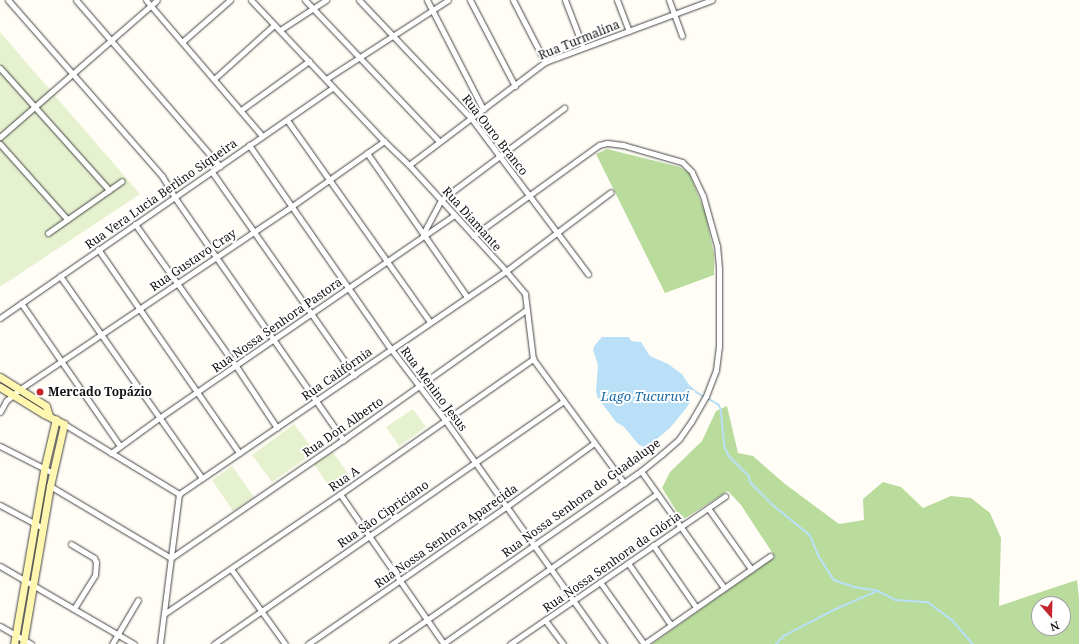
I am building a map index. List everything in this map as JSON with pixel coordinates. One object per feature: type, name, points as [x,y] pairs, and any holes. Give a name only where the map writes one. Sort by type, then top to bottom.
[{"type":"street","points":[[8,0],[162,176],[175,198],[343,440]]},
{"type":"street","points":[[76,0],[220,166]]},
{"type":"street","points":[[146,0],[262,136]]},
{"type":"street","points":[[0,137],[157,0]]},
{"type":"street","points":[[182,42],[230,0]]},
{"type":"street","name":"Rua Diamante","points":[[252,0],[441,200],[472,236],[506,271],[524,294],[533,358],[624,483]]},
{"type":"street","points":[[305,0],[439,141]]},
{"type":"street","points":[[280,30],[326,0]]},
{"type":"street","name":"Rua Ouro Branco","points":[[359,0],[471,118],[588,274]]},
{"type":"street","points":[[427,0],[483,109]]},
{"type":"street","points":[[326,79],[448,0]]},
{"type":"street","points":[[470,0],[515,86]]},
{"type":"street","points":[[513,0],[545,62]]},
{"type":"street","points":[[565,0],[583,47]]},
{"type":"street","points":[[618,0],[629,31]]},
{"type":"street","points":[[669,0],[682,36]]},
{"type":"street","name":"Rua Turmalina","points":[[408,165],[545,62],[712,0]]},
{"type":"street","points":[[214,79],[274,24]]},
{"type":"street","points":[[241,110],[309,61]]},
{"type":"street","points":[[0,68],[109,190]]},
{"type":"street","name":"Rua Vera Lucia Berlino Siqueira","points":[[0,318],[333,87]]},
{"type":"street","points":[[423,235],[441,200],[564,108]]},
{"type":"street","points":[[286,120],[330,179],[386,262],[430,322]]},
{"type":"street","name":"Rua Gustavo Cray","points":[[0,412],[6,401],[20,389],[292,206],[384,141]]},
{"type":"street","points":[[0,144],[67,219]]},
{"type":"street","name":"Rua Nossa Senhora do Guadalupe","points":[[392,644],[641,471],[679,439],[705,398],[714,378],[718,361],[719,268],[714,232],[703,196],[692,172],[682,162],[615,144],[603,144],[592,149],[529,195]]},
{"type":"street","name":"Rua Menino Jesus","points":[[250,145],[391,349],[445,420],[604,644]]},
{"type":"street","points":[[367,153],[467,297]]},
{"type":"street","points":[[212,172],[354,375]]},
{"type":"street","points":[[48,233],[122,181]]},
{"type":"street","name":"Rua Califórnia","points":[[179,494],[506,271],[611,192]]},
{"type":"street","points":[[472,236],[529,195]]},
{"type":"street","name":"Rua Nossa Senhora Pastora","points":[[111,453],[159,418],[454,215]]},
{"type":"street","points":[[135,224],[178,282],[277,428]]},
{"type":"street","points":[[98,249],[239,453]]},
{"type":"street","points":[[60,276],[202,478]]},
{"type":"street","points":[[20,303],[63,361],[120,446]]},
{"type":"street","name":"Rua Don Alberto","points":[[171,558],[343,440],[526,310]]},
{"type":"street","name":"Rua A","points":[[164,614],[340,494],[533,358]]},
{"type":"street","points":[[0,377],[46,406],[53,418],[14,644]]},
{"type":"street","points":[[0,387],[179,494],[160,644]]},
{"type":"street","name":"Rua São Cipriciano","points":[[214,644],[564,401]]},
{"type":"street","points":[[24,642],[50,486],[64,424]]},
{"type":"street","name":"Rua Nossa Senhora Aparecida","points":[[308,644],[506,507],[594,443]]},
{"type":"street","points":[[0,446],[44,470],[53,473]]},
{"type":"street","points":[[641,471],[724,588]]},
{"type":"street","points":[[50,486],[171,558]]},
{"type":"street","points":[[340,494],[426,620],[444,643],[657,494]]},
{"type":"street","name":"Rua Nossa Senhora da Glória","points":[[510,644],[725,496]]},
{"type":"street","points":[[0,506],[43,528]]},
{"type":"street","points":[[708,508],[751,570]]},
{"type":"street","points":[[71,544],[94,558],[96,562],[95,575],[74,609]]},
{"type":"street","points":[[653,545],[696,607]]},
{"type":"street","points":[[600,582],[644,644],[770,556]]},
{"type":"street","points":[[628,563],[671,625]]},
{"type":"street","points":[[0,566],[117,636],[134,644]]},
{"type":"street","points":[[231,569],[285,644]]},
{"type":"street","points":[[112,644],[138,600]]},
{"type":"street","points":[[546,620],[563,644]]},
{"type":"street","points":[[0,626],[16,635],[24,642],[31,644]]},
{"type":"street","points":[[519,638],[523,644]]},
{"type":"green space","points":[[0,32],[140,194],[0,287]]},
{"type":"green space","points":[[607,149],[680,167],[689,173],[705,212],[714,254],[714,275],[665,293],[596,154]]},
{"type":"green space","points":[[727,406],[738,453],[753,456],[785,484],[839,524],[864,520],[863,499],[883,482],[901,487],[923,508],[951,496],[971,498],[990,513],[1001,538],[999,606],[1077,580],[1079,599],[1079,644],[652,644],[775,557],[741,505],[728,491],[682,520],[662,488],[670,472],[702,441],[716,411]]},
{"type":"green space","points":[[413,409],[426,427],[399,446],[386,427]]},
{"type":"green space","points":[[294,424],[315,452],[272,482],[252,455]]},
{"type":"green space","points":[[333,452],[351,478],[332,491],[314,464]]},
{"type":"green space","points":[[232,466],[254,497],[233,511],[212,480]]},
{"type":"water","name":"Lago Tucuruvi","points":[[602,337],[629,337],[631,341],[641,342],[650,356],[668,364],[682,374],[689,385],[698,392],[692,390],[684,392],[688,395],[690,402],[687,407],[670,428],[646,448],[639,445],[624,427],[616,422],[598,398],[596,392],[598,365],[593,350],[595,345]]},
{"type":"waterway","points":[[696,392],[703,396]]},
{"type":"waterway","points":[[707,398],[719,405],[721,409],[725,447],[729,456],[749,476],[751,483],[774,506],[810,535],[819,556],[834,580],[854,587],[878,591],[896,600],[928,602],[953,621],[973,644]]},
{"type":"waterway","points":[[776,644],[784,636],[834,610],[877,591]]},
{"type":"place","name":"Mercado Topázio","points":[[40,392]]}]
